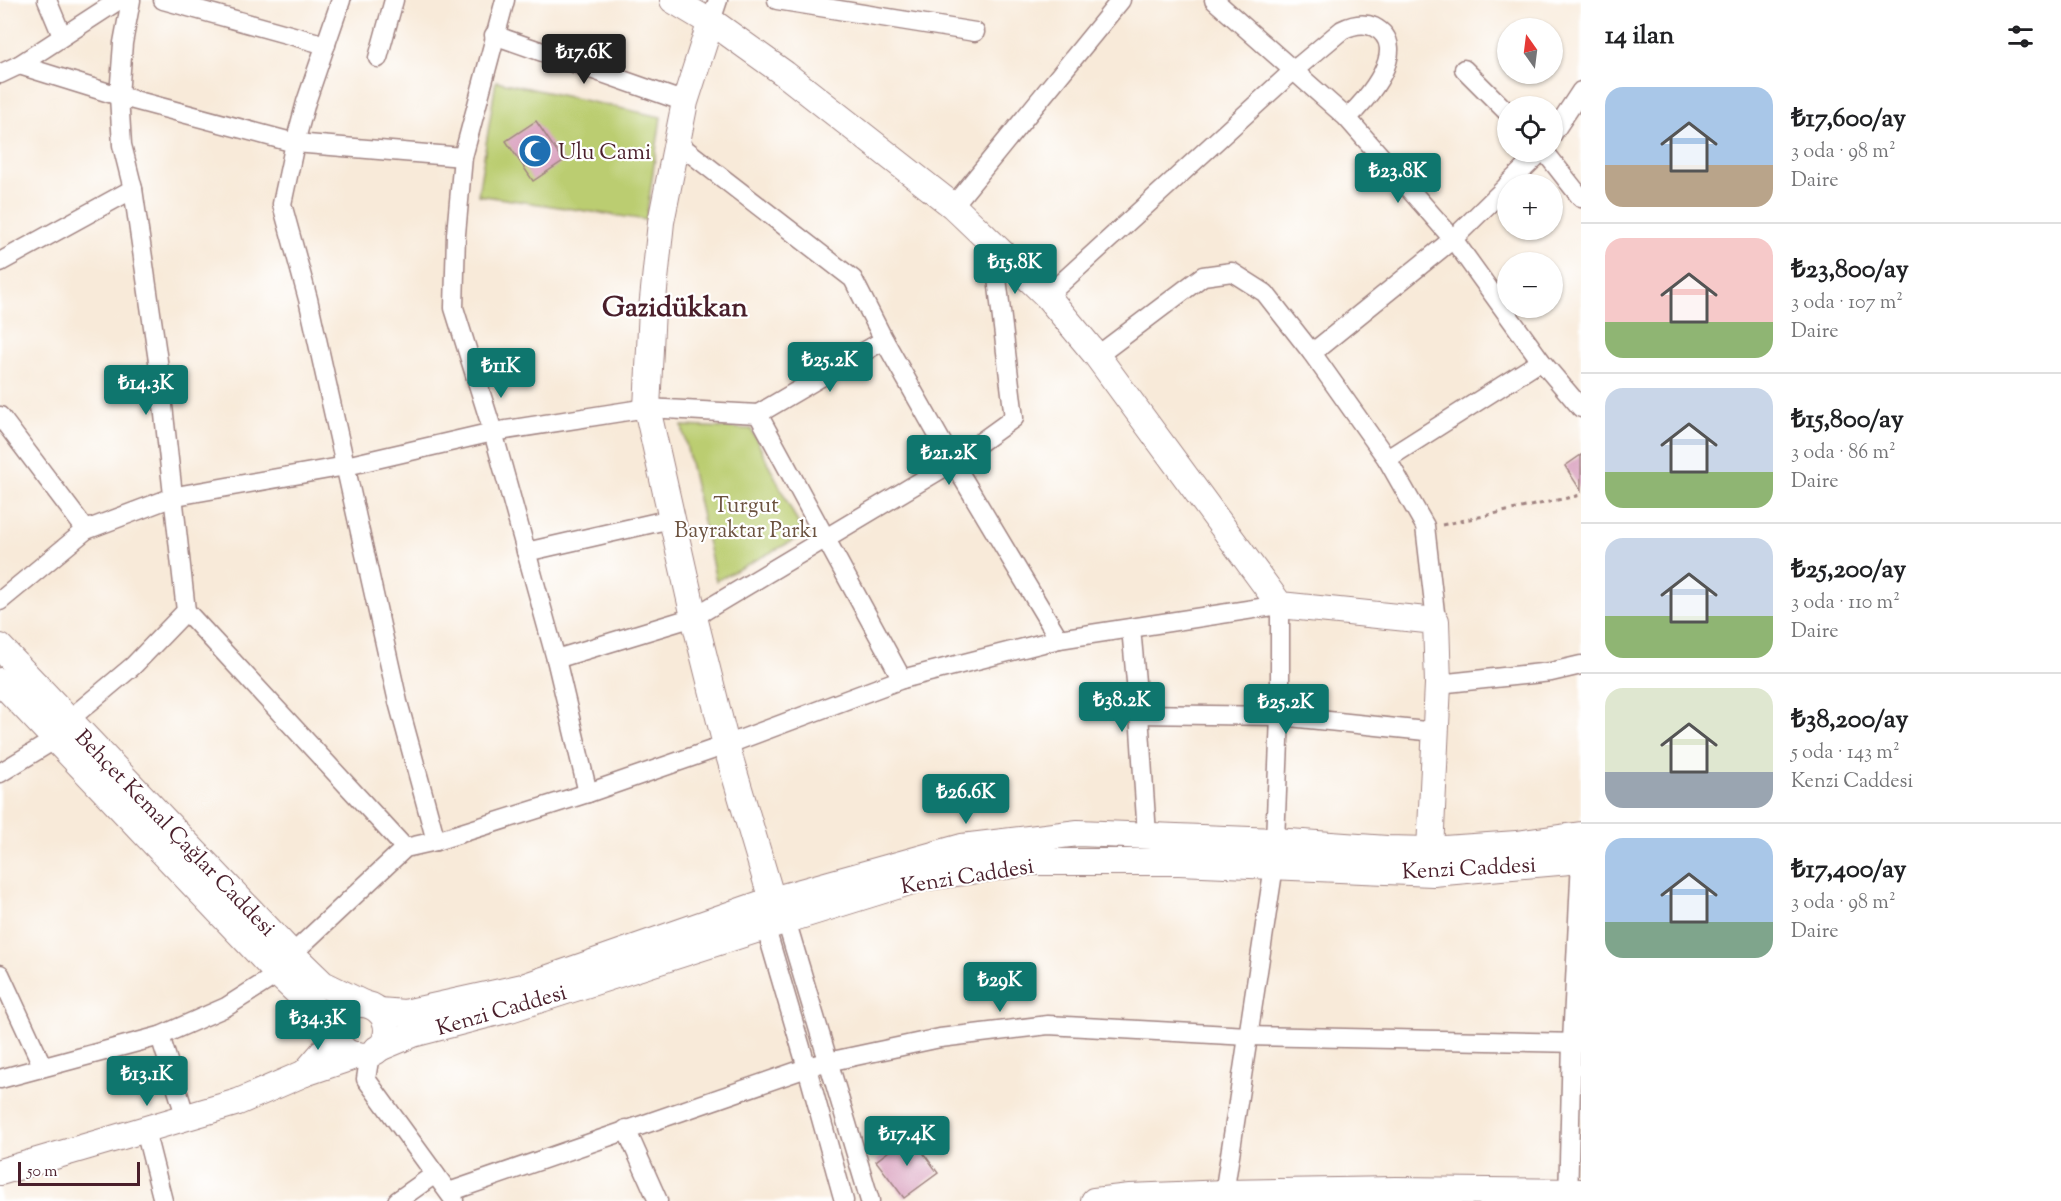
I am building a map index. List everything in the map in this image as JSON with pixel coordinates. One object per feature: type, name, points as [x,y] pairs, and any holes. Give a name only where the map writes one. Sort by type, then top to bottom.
[{"type":"main road","points":[[673,0],[714,10],[785,74],[952,206],[1047,296],[1097,356],[1280,605],[1436,621],[1438,684],[1430,850]]},
{"type":"main road","points":[[714,10],[676,142],[662,222],[652,309],[647,408],[671,519],[726,746],[772,910]]},
{"type":"main road","name":"Behçet Kemal Çağlar Caddesi","points":[[0,647],[62,729],[285,964],[335,1033]]},
{"type":"main road","name":"Behçet Kemal Çağlar Caddesi","points":[[0,681],[62,729]]},
{"type":"main road","name":"Kenzi Caddesi","points":[[371,1007],[405,1013],[523,987],[772,910],[962,847],[1078,833],[1430,850],[1517,844],[1581,835]]},
{"type":"main road","name":"Kenzi Caddesi","points":[[0,1172],[238,1102],[305,1073],[368,1053],[413,1034],[510,1009],[772,910],[922,878],[1032,862],[1179,862],[1433,873],[1581,860]]},
{"type":"main road","name":"Behçet Kemal Çağlar Caddesi","points":[[285,964],[371,1007]]},
{"type":"main road","points":[[305,1073],[335,1033],[341,1013],[347,1007],[371,1007],[386,1026],[383,1043],[368,1053],[345,1050],[335,1033]]},
{"type":"main road","points":[[1094,1201],[1130,1197],[1224,1197],[1396,1190],[1573,1195]]},
{"type":"street","points":[[46,0],[62,36]]},
{"type":"street","points":[[0,74],[119,0]]},
{"type":"street","points":[[131,0],[123,43],[119,96],[122,145],[133,189],[159,360],[186,611],[405,848]]},
{"type":"street","points":[[164,0],[326,45]]},
{"type":"street","points":[[341,0],[306,102],[282,204],[308,299],[398,702],[436,841]]},
{"type":"street","points":[[378,58],[394,0]]},
{"type":"street","points":[[505,0],[494,34],[463,158],[456,234],[454,308],[493,432],[556,659],[588,793]]},
{"type":"street","points":[[777,0],[975,32]]},
{"type":"street","points":[[952,206],[1121,0]]},
{"type":"street","points":[[1214,0],[1347,118],[1453,239],[1541,361],[1581,408]]},
{"type":"street","points":[[1047,296],[1293,71],[1349,26],[1365,24],[1377,29],[1386,39],[1388,58],[1374,88],[1347,118]]},
{"type":"street","points":[[494,34],[686,102]]},
{"type":"street","points":[[19,64],[119,96],[295,143],[463,158]]},
{"type":"street","points":[[1464,69],[1497,102]]},
{"type":"street","points":[[1563,118],[1581,91]]},
{"type":"street","points":[[676,142],[853,279],[884,340],[953,462],[1059,639]]},
{"type":"street","points":[[1520,174],[1532,162]]},
{"type":"street","points":[[1551,162],[1581,198]]},
{"type":"street","points":[[0,262],[133,189]]},
{"type":"street","points":[[1312,353],[1453,239],[1497,196]]},
{"type":"street","points":[[556,659],[694,616],[953,462],[1014,418],[993,245]]},
{"type":"street","points":[[1097,356],[1203,276],[1232,272],[1264,294],[1312,353],[1387,459],[1425,526],[1436,621]]},
{"type":"street","points":[[0,601],[86,530],[173,497],[346,466],[493,432],[647,408],[758,414],[884,340]]},
{"type":"street","points":[[1387,459],[1541,361]]},
{"type":"street","points":[[758,414],[902,679]]},
{"type":"street","points":[[0,416],[86,530]]},
{"type":"street","points":[[526,552],[671,519]]},
{"type":"street","points":[[0,1079],[160,1036],[226,1007],[285,964],[405,848],[436,841],[588,793],[726,746],[902,679],[1059,639],[1280,605],[1280,716],[1274,866],[1224,1197]]},
{"type":"street","points":[[0,773],[62,729],[133,666],[186,611]]},
{"type":"street","points":[[1131,628],[1147,836]]},
{"type":"street","points":[[1438,684],[1551,672],[1581,664]]},
{"type":"street","points":[[1139,714],[1280,716],[1435,732]]},
{"type":"street","points":[[1573,1195],[1581,860]]},
{"type":"street","points":[[772,910],[828,1062],[870,1201]]},
{"type":"street","points":[[772,910],[807,1068],[844,1201]]},
{"type":"street","points":[[0,974],[43,1067]]},
{"type":"street","points":[[368,1053],[366,1078],[452,1197],[626,1130],[807,1068],[940,1038],[1048,1025],[1248,1036],[1577,1043]]},
{"type":"street","points":[[160,1036],[186,1118]]},
{"type":"street","points":[[146,1130],[163,1201]]},
{"type":"street","points":[[626,1130],[658,1201]]},
{"type":"street","points":[[398,1201],[435,1174]]},
{"type":"path","points":[[1425,526],[1444,525],[1581,495]]},
{"type":"green space","points":[[496,81],[661,117],[646,220],[478,195]]},
{"type":"green space","name":"Turgut Bayraktar Parkı","points":[[682,426],[751,429],[804,535],[716,581]]},
{"type":"building","name":"Ulu Cami","points":[[536,121],[563,161],[533,181],[506,141]]},
{"type":"building","points":[[1581,455],[1581,491],[1565,466]]},
{"type":"building","points":[[910,1135],[938,1173],[904,1198],[876,1161]]},
{"type":"place","name":"Ulu Cami","points":[[535,151]]},
{"type":"district","name":"Gazidükkan","points":[[675,306]]}]
